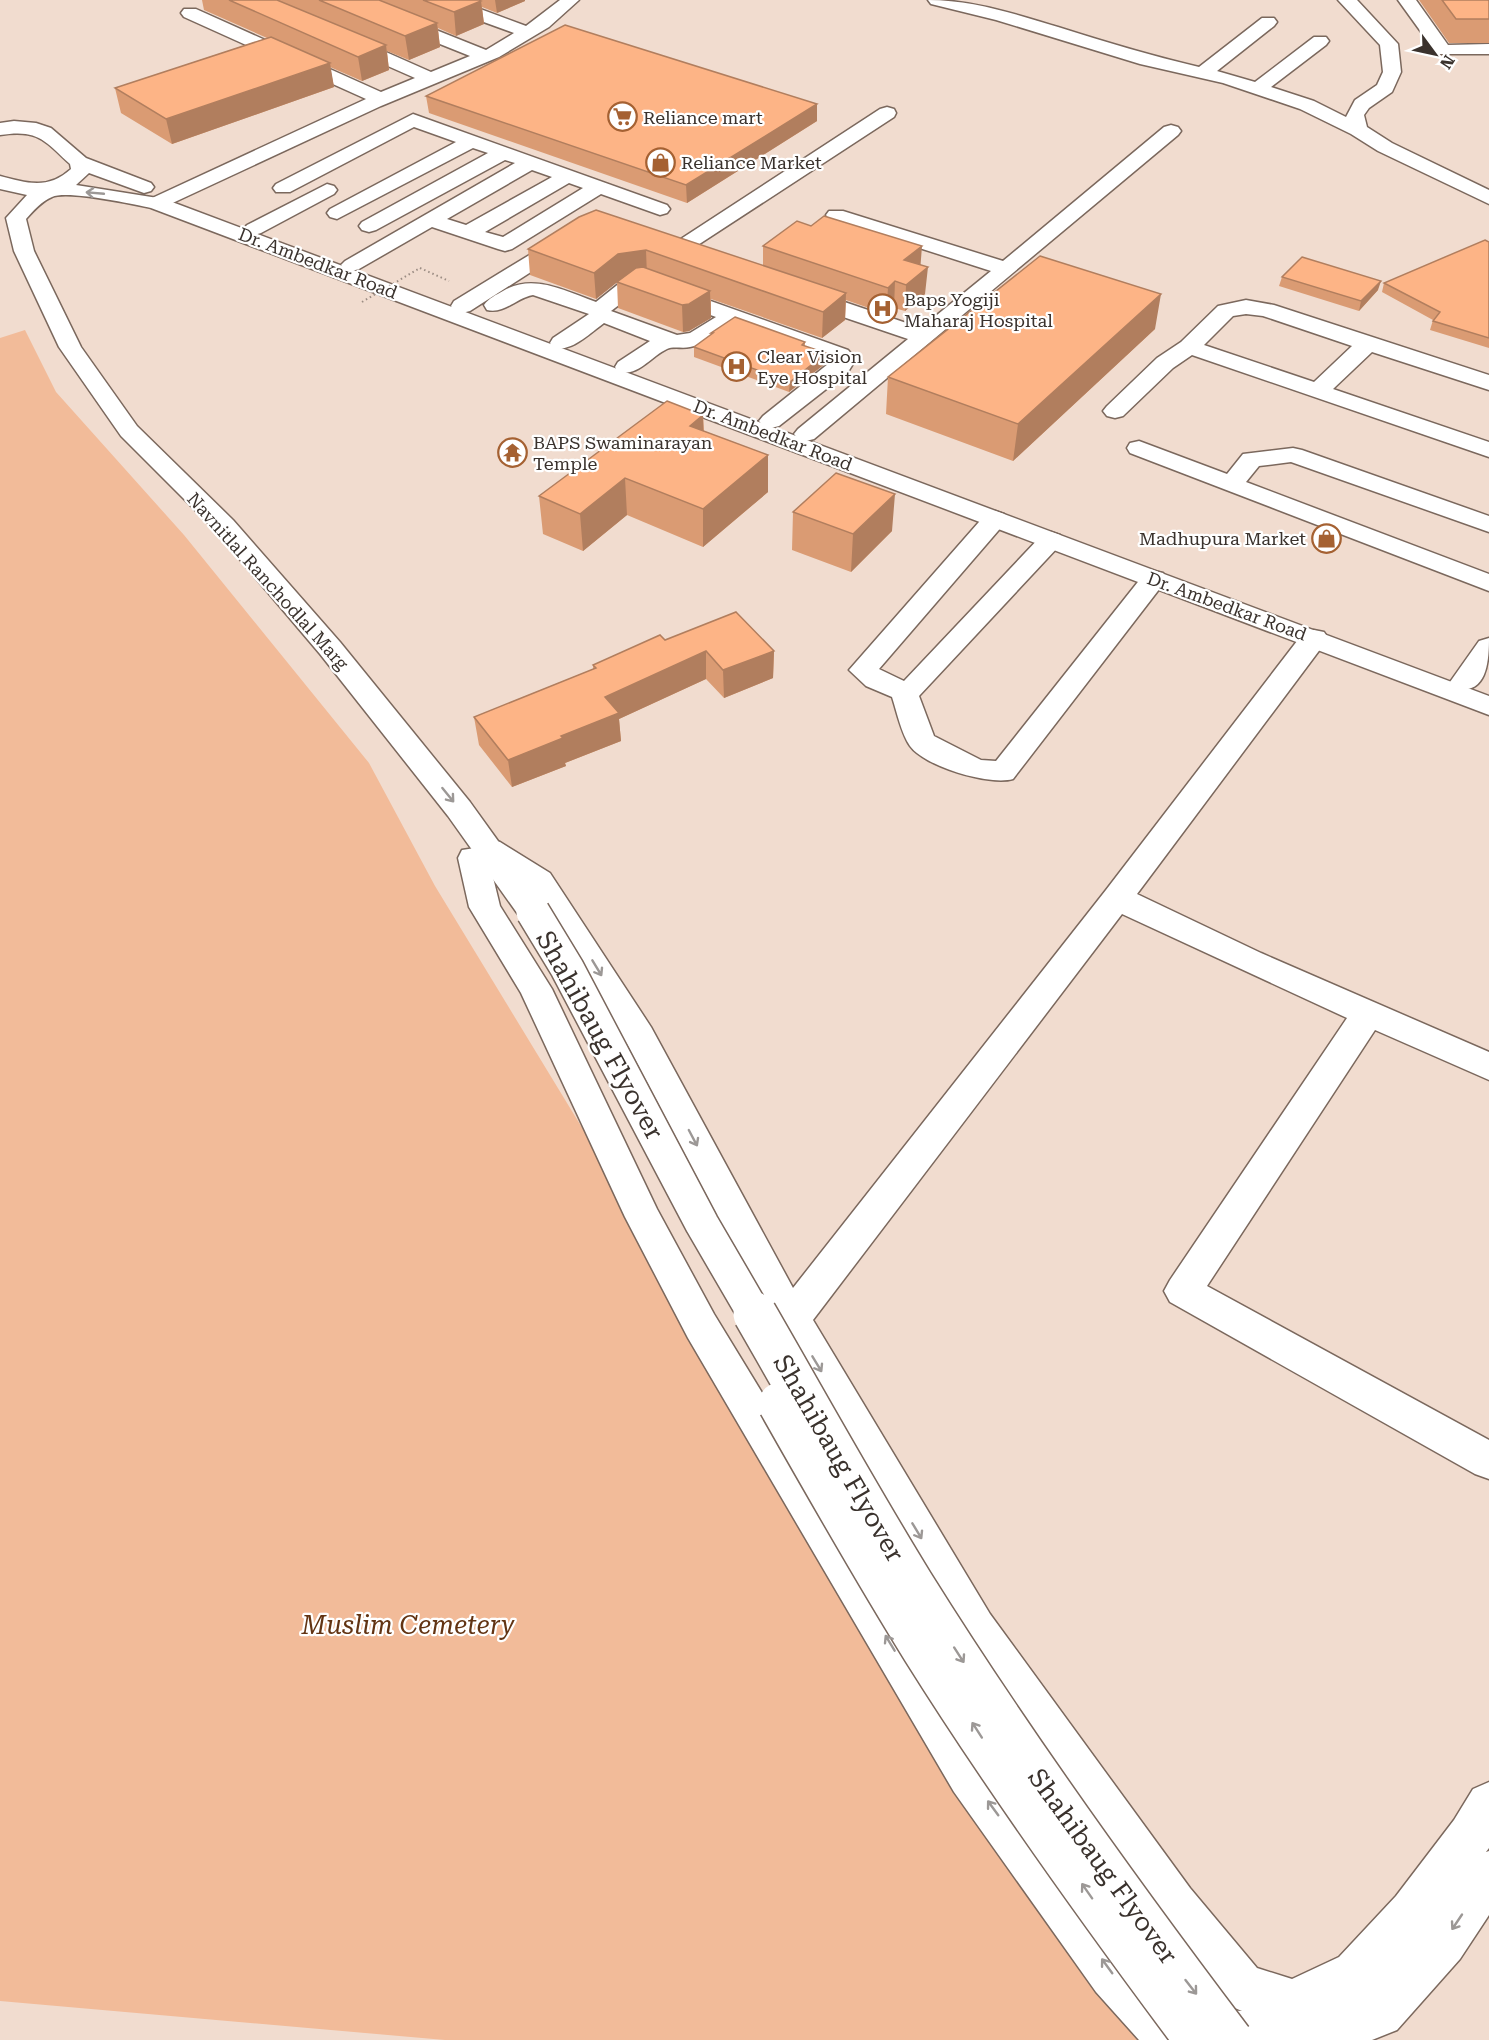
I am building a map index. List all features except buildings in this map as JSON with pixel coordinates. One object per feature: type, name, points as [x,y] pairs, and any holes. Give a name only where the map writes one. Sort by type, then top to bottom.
[{"type":"main road","points":[[346,0],[486,56]]},
{"type":"main road","points":[[440,0],[527,32]]},
{"type":"main road","points":[[937,0],[1258,88],[1307,105],[1358,130],[1385,147],[1489,198]]},
{"type":"main road","points":[[1347,0],[1389,44],[1392,72],[1385,88],[1362,104],[1355,115],[1358,130]]},
{"type":"main road","points":[[1407,0],[1416,35]]},
{"type":"main road","points":[[216,3],[190,13],[381,99]]},
{"type":"main road","points":[[163,200],[381,99],[486,56],[527,32],[558,3]]},
{"type":"main road","points":[[1203,74],[1268,22]]},
{"type":"main road","points":[[331,35],[432,79]]},
{"type":"main road","points":[[1385,40],[1416,35],[1443,50],[1489,50]]},
{"type":"main road","points":[[1258,88],[1320,41]]},
{"type":"main road","points":[[1307,105],[1362,104]]},
{"type":"main road","name":"Dr. Ambedkar Road","points":[[0,107],[37,127],[79,162],[163,200],[1489,706]]},
{"type":"main road","points":[[674,252],[886,113]]},
{"type":"main road","points":[[283,189],[413,120],[660,209]]},
{"type":"main road","points":[[0,129],[13,126],[37,127]]},
{"type":"main road","points":[[419,140],[439,129]]},
{"type":"main road","points":[[806,434],[1171,131]]},
{"type":"main road","points":[[337,213],[472,141]]},
{"type":"main road","points":[[369,226],[503,153]]},
{"type":"main road","points":[[50,189],[69,183],[81,170],[79,162]]},
{"type":"main road","points":[[352,265],[531,162]]},
{"type":"main road","points":[[468,233],[567,176]]},
{"type":"main road","points":[[254,228],[347,179]]},
{"type":"main road","name":"Dr. Ambedkar Road","points":[[0,183],[30,191],[50,189],[163,200],[254,228],[1477,686]]},
{"type":"main road","points":[[430,220],[506,245],[599,187]]},
{"type":"main road","name":"Navnitlal Ranchodlal Marg","points":[[50,189],[15,218],[24,251],[70,347],[129,431],[224,525],[330,648],[459,809],[481,854]]},
{"type":"main road","points":[[305,201],[398,237]]},
{"type":"main road","points":[[0,207],[8,249],[56,351],[115,436],[209,530],[300,636],[442,815],[481,854],[539,881],[639,1036],[791,1319],[975,1629],[1173,1905],[1242,1987],[1293,2003],[1356,1974],[1413,1913],[1470,1836],[1489,1805]]},
{"type":"main road","points":[[836,215],[1006,269]]},
{"type":"main road","points":[[472,310],[582,232]]},
{"type":"main road","points":[[652,244],[696,259]]},
{"type":"main road","points":[[561,343],[629,287],[646,284],[845,359],[840,367],[771,421]]},
{"type":"main road","points":[[472,310],[518,291],[534,288],[667,339],[692,342],[733,316]]},
{"type":"main road","points":[[783,289],[925,337]]},
{"type":"main road","points":[[1115,411],[1165,363],[1189,347],[1226,311],[1246,307],[1266,310],[1489,383]]},
{"type":"main road","points":[[627,367],[667,339]]},
{"type":"main road","points":[[1318,391],[1367,344]]},
{"type":"main road","points":[[1189,347],[1489,450]]},
{"type":"main road","points":[[1139,448],[1489,583]]},
{"type":"main road","points":[[1231,485],[1252,459],[1293,454],[1489,524]]},
{"type":"main road","points":[[995,519],[863,670],[876,680],[904,692],[912,689],[1051,540]]},
{"type":"main road","points":[[904,692],[922,742],[976,769],[1003,772],[1154,579]]},
{"type":"main road","points":[[791,1319],[1117,898],[1314,638]]},
{"type":"main road","points":[[1477,686],[1489,647]]},
{"type":"main road","points":[[481,854],[485,907],[536,989],[643,1217],[701,1326],[970,1776],[1113,1975],[1164,2031],[1306,2039],[1380,2013],[1443,1942],[1489,1874]]},
{"type":"main road","name":"Shahibaug Flyover","points":[[481,854],[524,915],[567,968],[702,1224],[912,1583],[1019,1747],[1158,1944],[1231,2040]]},
{"type":"main road","points":[[1117,898],[1489,1067]]},
{"type":"main road","name":"Shahibaug Flyover","points":[[524,915],[549,974],[682,1232],[890,1594],[998,1762],[1136,1961],[1196,2040]]},
{"type":"main road","points":[[1368,1014],[1184,1291],[1489,1461]]},
{"type":"path","points":[[362,303],[420,268],[449,281]]},
{"type":"green space","name":"Muslim Cemetery","points":[[25,330],[56,392],[184,535],[369,763],[435,886],[1137,2040],[445,2040],[0,2001],[0,338]]},
{"type":"place","name":"Reliance mart","points":[[622,117]]},
{"type":"place","name":"Reliance Market","points":[[660,162]]},
{"type":"place","name":"Baps Yogiji Maharaj Hospital","points":[[883,309]]},
{"type":"place","name":"Clear Vision Eye Hospital","points":[[736,366]]},
{"type":"place","name":"BAPS Swaminarayan Temple","points":[[512,452]]},
{"type":"place","name":"Madhupura Market","points":[[1327,538]]}]
